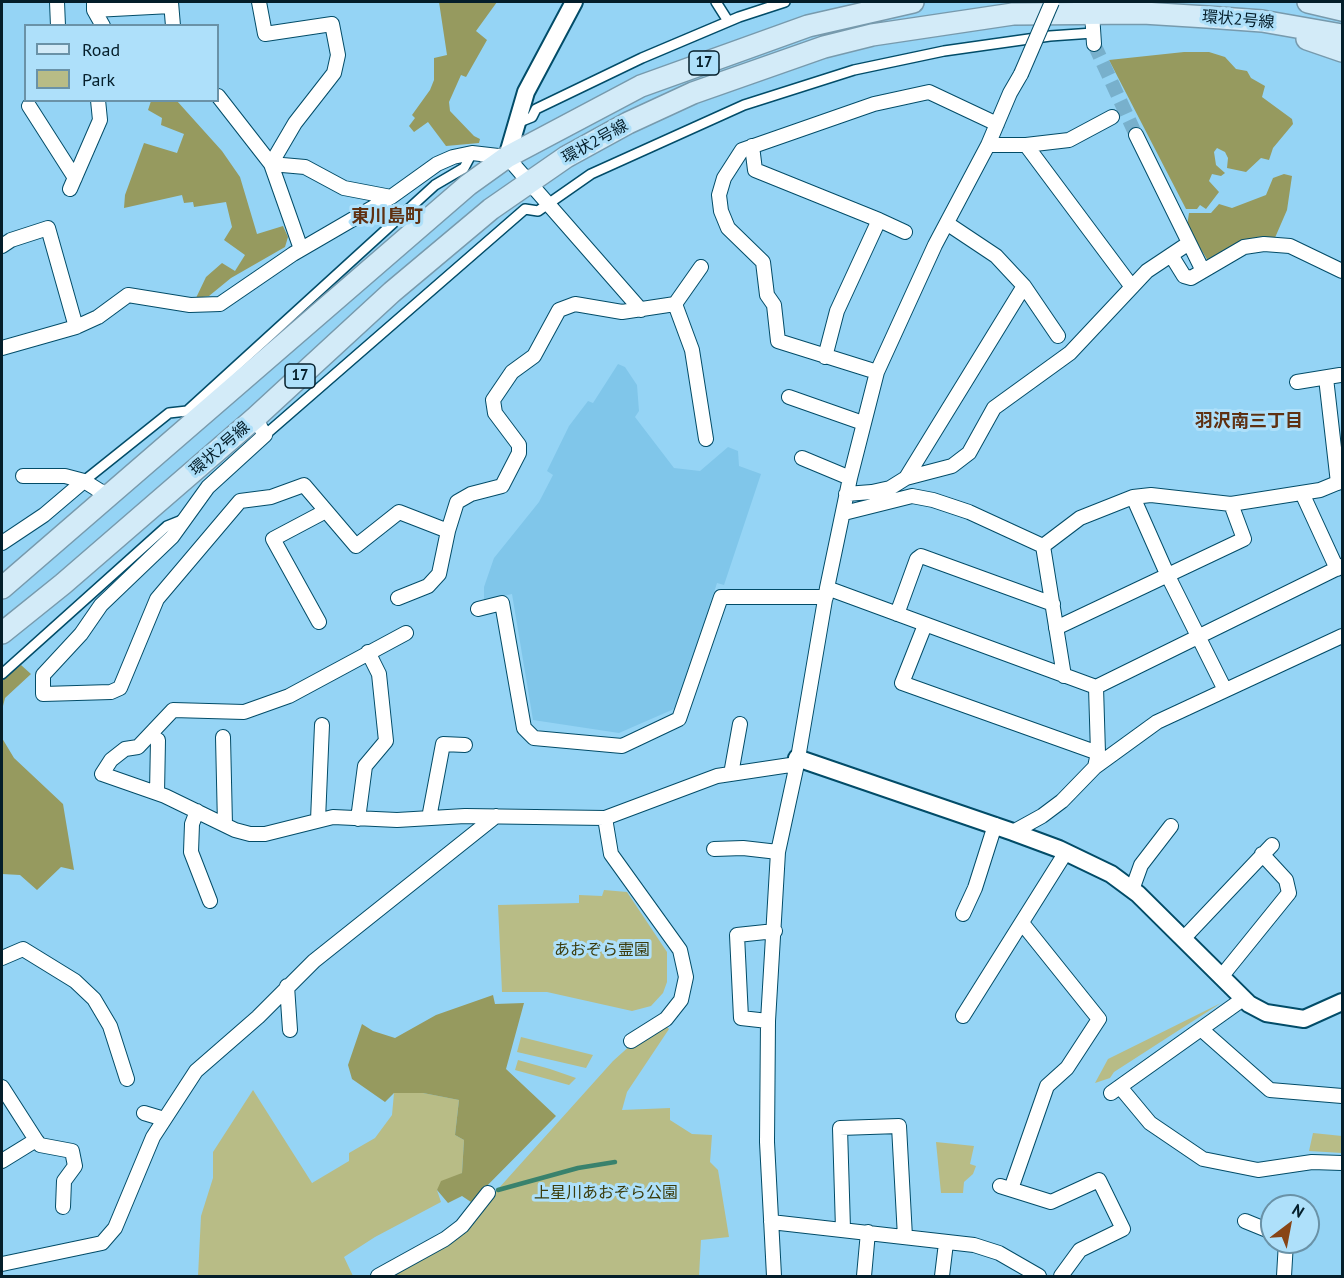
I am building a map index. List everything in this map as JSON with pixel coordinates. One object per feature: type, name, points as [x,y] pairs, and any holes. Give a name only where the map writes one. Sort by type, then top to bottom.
[{"type":"main road","name":"環状2号線","points":[[2,588],[468,185],[507,157],[641,86],[808,26],[913,2]]},
{"type":"main road","points":[[1308,2],[1342,10]]},
{"type":"main road","points":[[1327,2],[1342,4]]},
{"type":"main road","name":"環状2号線","points":[[2,633],[260,426],[392,292],[491,209],[566,157],[650,113],[754,70],[824,47],[872,35],[1002,15],[1093,30],[1143,13],[1262,21],[1342,35]]},
{"type":"main road","points":[[1262,21],[1342,51]]},
{"type":"street","points":[[57,2],[58,24]]},
{"type":"street","points":[[260,2],[265,34],[332,24],[338,55],[334,73],[295,123],[271,164]]},
{"type":"street","points":[[507,157],[526,92],[574,2]]},
{"type":"street","points":[[716,2],[728,21]]},
{"type":"street","points":[[517,123],[532,117],[536,109],[642,58],[728,21],[785,2]]},
{"type":"street","points":[[774,1276],[767,1142],[768,1021],[778,852],[846,494],[877,372],[929,243],[948,224],[988,145],[1052,2]]},
{"type":"street","points":[[101,24],[94,6],[171,4],[173,24]]},
{"type":"street","points":[[448,531],[399,512],[356,546],[324,512],[304,485],[271,497],[240,501],[157,599],[120,688],[111,692],[44,694],[43,675],[48,668],[81,634],[101,605],[172,537],[182,520],[208,487],[260,426],[525,209],[538,211],[591,174],[697,124],[788,90],[854,70],[944,51],[1093,30]]},
{"type":"street","points":[[877,372],[778,341],[774,305],[767,295],[763,262],[728,228],[721,211],[719,195],[724,178],[742,150],[874,104],[929,92],[997,124]]},
{"type":"street","points":[[219,97],[271,164],[301,249]]},
{"type":"street","points":[[29,106],[73,183],[100,120],[98,102]]},
{"type":"street","points":[[988,145],[1026,145],[1069,140],[1112,117]]},
{"type":"street","points":[[1136,135],[1203,271]]},
{"type":"street","points":[[1026,145],[1132,287]]},
{"type":"street","points":[[752,146],[755,170],[905,232]]},
{"type":"street","points":[[2,543],[44,515],[169,413],[187,411],[427,193],[464,168],[472,153]]},
{"type":"street","points":[[2,348],[76,327],[98,317],[128,295],[190,305],[220,304],[301,249],[390,198],[437,164],[453,157],[472,153],[507,157],[641,310]]},
{"type":"street","points":[[271,164],[305,167],[344,188],[390,198]]},
{"type":"street","points":[[825,357],[837,311],[879,220]]},
{"type":"street","points":[[948,224],[996,256],[1024,286],[1064,345]]},
{"type":"street","points":[[2,246],[11,240],[48,228],[76,327]]},
{"type":"street","points":[[846,494],[890,488],[906,478],[952,466],[969,453],[994,408],[1132,287],[1147,271],[1189,243]]},
{"type":"street","points":[[1171,255],[1184,276],[1191,278],[1244,247],[1264,244],[1290,246],[1342,271]]},
{"type":"street","points":[[398,598],[428,586],[439,574],[457,502],[471,494],[502,486],[519,453],[519,445],[495,413],[494,400],[500,387],[512,372],[534,357],[559,310],[574,304],[622,312],[675,304],[701,267]]},
{"type":"street","points":[[906,478],[1024,286]]},
{"type":"street","points":[[675,304],[692,350],[706,439]]},
{"type":"street","points":[[1043,546],[1080,518],[1133,497],[1151,495],[1231,504],[1302,494],[1340,482],[1333,376],[1298,382]]},
{"type":"street","points":[[789,397],[863,423]]},
{"type":"street","points":[[802,458],[850,478]]},
{"type":"street","points":[[23,477],[65,476],[84,481],[108,496]]},
{"type":"street","points":[[478,609],[502,603],[524,728],[534,738],[622,746],[679,719],[721,597],[826,592],[897,614],[1096,687],[1340,567],[1302,494]]},
{"type":"street","points":[[844,513],[912,496],[933,500],[969,512],[1043,546]]},
{"type":"street","points":[[1133,497],[1168,576],[1225,690]]},
{"type":"street","points":[[1056,628],[1244,539],[1231,504]]},
{"type":"street","points":[[319,622],[273,539],[324,512]]},
{"type":"street","points":[[2,674],[167,526],[182,520]]},
{"type":"street","points":[[1043,546],[1064,676]]},
{"type":"street","points":[[897,614],[917,559],[921,556],[1053,604]]},
{"type":"street","points":[[925,625],[902,683],[1096,760]]},
{"type":"street","points":[[406,633],[390,634],[368,652],[289,696],[244,712],[172,710],[138,747],[125,749],[111,760],[102,774],[157,793],[225,825],[250,834],[265,834],[333,817],[397,820],[496,816],[605,818],[717,776],[797,761],[995,825],[1066,852],[1111,874],[1132,890],[1243,999],[1266,1013],[1304,1018],[1342,1002]]},
{"type":"street","points":[[1013,832],[1042,816],[1062,801],[1096,760],[1157,722],[1342,636]]},
{"type":"street","points":[[358,819],[365,766],[386,741],[379,674],[368,652]]},
{"type":"street","points":[[1096,687],[1096,760]]},
{"type":"street","points":[[731,774],[740,724]]},
{"type":"street","points":[[318,820],[322,725]]},
{"type":"street","points":[[223,737],[225,825]]},
{"type":"street","points":[[157,793],[158,740]]},
{"type":"street","points":[[429,818],[443,744],[465,744]]},
{"type":"street","points":[[197,811],[192,824],[191,852],[210,901]]},
{"type":"street","points":[[2,1264],[102,1243],[115,1228],[153,1137],[196,1071],[258,1017],[314,961],[496,816]]},
{"type":"street","points":[[605,818],[611,854],[680,950],[686,978],[681,1000],[666,1019],[631,1041]]},
{"type":"street","points":[[963,914],[975,888],[995,825]]},
{"type":"street","points":[[1132,890],[1141,865],[1171,826]]},
{"type":"street","points":[[714,849],[743,848],[778,852]]},
{"type":"street","points":[[1183,939],[1267,850],[1286,880],[1289,893],[1221,977]]},
{"type":"street","points":[[963,1016],[1066,852]]},
{"type":"street","points":[[1022,923],[1099,1019],[1067,1068],[1047,1086],[1006,1187],[1051,1202],[1099,1180],[1123,1229],[1080,1250],[1061,1276]]},
{"type":"street","points":[[768,1021],[741,1018],[737,935],[775,931]]},
{"type":"street","points":[[2,958],[22,949],[75,981],[94,999],[110,1026],[127,1079]]},
{"type":"street","points":[[287,986],[290,1030]]},
{"type":"street","points":[[1243,999],[1115,1090],[1150,1124],[1203,1160],[1258,1170],[1312,1161],[1342,1163]]},
{"type":"street","points":[[1202,1030],[1270,1090],[1342,1096]]},
{"type":"street","points":[[2,1087],[40,1145],[72,1151],[75,1167],[64,1181],[63,1207]]},
{"type":"street","points":[[144,1113],[164,1119]]},
{"type":"street","points":[[843,1229],[840,1128],[899,1126],[904,1237]]},
{"type":"street","points":[[2,1161],[36,1140]]},
{"type":"street","points":[[378,1276],[445,1239],[462,1226],[488,1193]]},
{"type":"street","points":[[1245,1221],[1260,1227]]},
{"type":"street","points":[[771,1222],[974,1245],[999,1253],[1039,1276]]},
{"type":"street","points":[[864,1276],[868,1232]]},
{"type":"street","points":[[942,1276],[946,1243]]},
{"type":"street","points":[[1284,1276],[1285,1254]]},
{"type":"shaded area","points":[[618,364],[625,367],[637,385],[639,411],[635,417],[674,468],[700,471],[728,447],[738,451],[739,466],[761,474],[724,585],[717,583],[711,602],[713,604],[674,709],[619,733],[533,720],[512,594],[484,600],[484,587],[494,558],[539,502],[553,475],[547,471],[569,426],[588,401],[593,403]]},
{"type":"green space","points":[[439,2],[497,2],[476,31],[487,40],[466,77],[461,75],[449,102],[450,111],[474,136],[480,139],[479,143],[446,146],[428,122],[414,132],[409,126],[415,118],[412,115],[430,90],[434,80],[434,58],[447,55]]},
{"type":"green space","points":[[1184,52],[1209,52],[1225,57],[1236,69],[1247,71],[1251,78],[1265,86],[1262,97],[1292,119],[1293,124],[1273,148],[1269,160],[1261,158],[1246,172],[1227,168],[1228,158],[1225,152],[1217,148],[1214,152],[1216,165],[1225,173],[1221,176],[1212,174],[1209,181],[1219,192],[1206,209],[1200,205],[1197,209],[1186,209],[1109,60]]},
{"type":"green space","points":[[151,102],[178,102],[222,151],[240,177],[257,234],[283,226],[288,237],[285,247],[231,278],[209,296],[196,298],[206,277],[222,263],[235,271],[245,255],[224,240],[232,227],[226,202],[194,207],[193,202],[184,203],[182,195],[124,208],[125,195],[144,143],[177,153],[184,134],[161,125],[162,118],[148,110]]},
{"type":"green space","points":[[1284,174],[1292,176],[1287,210],[1274,240],[1208,261],[1187,226],[1189,213],[1211,213],[1219,204],[1232,208],[1266,195],[1273,178]]},
{"type":"green space","points":[[21,665],[31,674],[5,698],[2,710],[2,681]]},
{"type":"green space","points":[[2,738],[14,758],[63,804],[74,870],[61,867],[37,890],[20,875],[2,874]]},
{"type":"green space","name":"あおぞら霊園","points":[[604,890],[627,892],[667,952],[667,982],[663,993],[651,1006],[632,1011],[547,992],[502,992],[498,905],[579,903],[579,895],[602,896]]},
{"type":"green space","points":[[493,995],[495,1004],[524,1003],[506,1069],[556,1116],[471,1202],[462,1196],[448,1203],[437,1190],[441,1181],[462,1173],[464,1140],[455,1135],[459,1100],[423,1093],[394,1093],[385,1102],[352,1079],[348,1065],[362,1024],[373,1031],[395,1038],[436,1015]]},
{"type":"green space","points":[[1221,1003],[1114,1072],[1110,1078],[1095,1083],[1108,1059]]},
{"type":"green space","name":"上星川あおぞら公園","points":[[665,1025],[669,1029],[627,1092],[622,1110],[670,1108],[670,1120],[692,1134],[712,1135],[710,1162],[718,1170],[729,1237],[701,1240],[699,1276],[385,1276],[463,1228],[613,1061],[633,1043]]},
{"type":"green space","points":[[521,1037],[593,1055],[586,1068],[517,1052]]},
{"type":"green space","points":[[518,1060],[576,1078],[569,1085],[515,1070]]},
{"type":"green space","points":[[253,1090],[312,1183],[349,1161],[349,1153],[375,1138],[392,1115],[394,1093],[423,1093],[459,1100],[455,1135],[464,1140],[462,1173],[437,1190],[441,1202],[375,1237],[344,1257],[353,1276],[198,1276],[201,1216],[213,1178],[213,1152]]},
{"type":"green space","points":[[1313,1133],[1342,1136],[1342,1153],[1309,1151]]},
{"type":"green space","points":[[936,1142],[974,1146],[970,1164],[976,1166],[973,1174],[964,1182],[963,1193],[941,1193]]},
{"type":"waterway","points":[[498,1190],[578,1168],[615,1162]]},
{"type":"tunnel","points":[[1094,44],[1136,135]]},
{"type":"district","name":"東川島町","points":[[387,217]]},
{"type":"district","name":"羽沢南三丁目","points":[[1249,422]]}]
